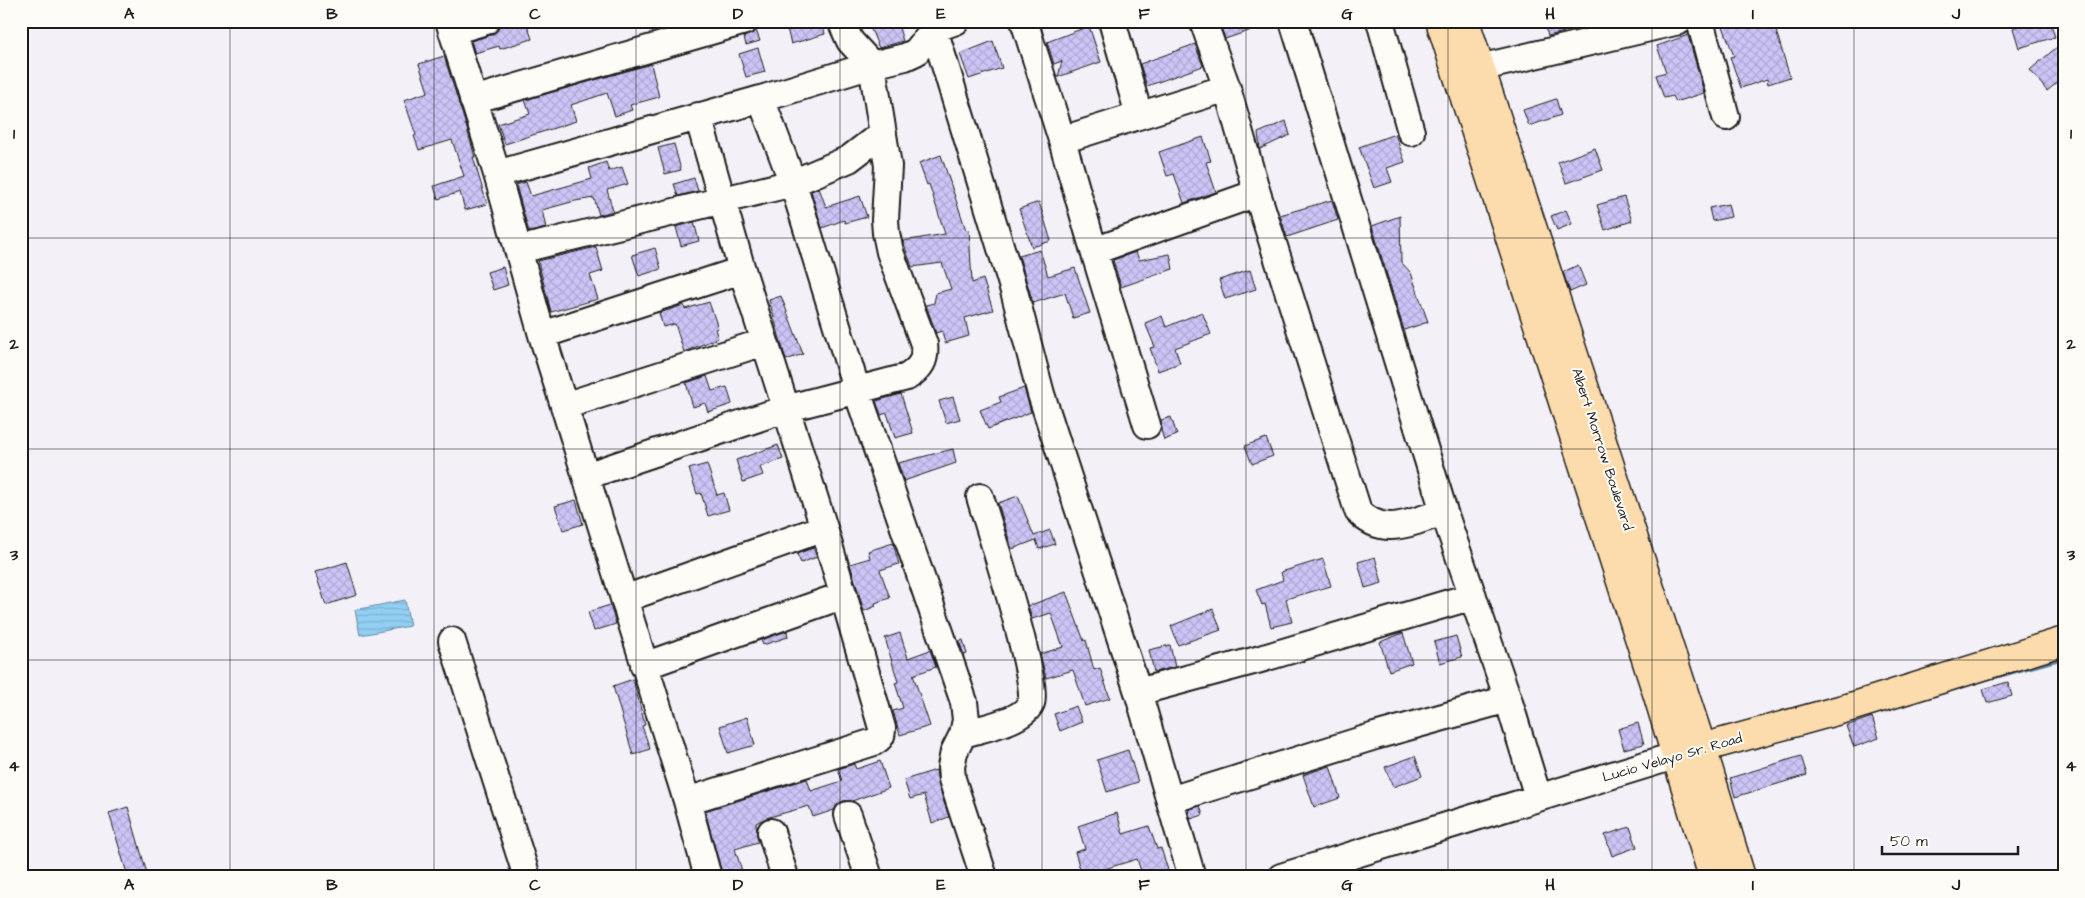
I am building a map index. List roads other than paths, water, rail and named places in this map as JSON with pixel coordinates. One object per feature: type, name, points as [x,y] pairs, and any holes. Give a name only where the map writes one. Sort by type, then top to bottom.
[{"type":"main road","name":"Albert Morrow Boulevard","points":[[1440,21],[1676,755],[1713,877]]},
{"type":"main road","name":"Albert Morrow Boulevard","points":[[1464,21],[1702,748],[1741,877]]},
{"type":"main road","name":"Lucio Velayo Sr. Road","points":[[1702,748],[1854,706],[2064,641]]},
{"type":"street","points":[[486,21],[451,26],[497,174],[542,335],[687,801],[708,877]]},
{"type":"street","points":[[473,100],[745,21]]},
{"type":"street","points":[[586,476],[785,409],[907,377],[921,365],[926,355],[924,344],[890,252],[886,233],[888,166],[872,65],[850,41],[841,21]]},
{"type":"street","points":[[1024,21],[1062,140],[1147,425]]},
{"type":"street","points":[[1112,21],[1139,115]]},
{"type":"street","points":[[1203,21],[1227,88],[1257,193],[1358,511],[1367,520],[1385,527],[1444,512]]},
{"type":"street","points":[[1293,21],[1444,512],[1499,668],[1538,797]]},
{"type":"street","points":[[1380,21],[1411,132]]},
{"type":"street","points":[[1479,68],[1679,21]]},
{"type":"street","points":[[1700,21],[1726,117]]},
{"type":"street","points":[[497,174],[905,57],[916,52],[941,24]]},
{"type":"street","points":[[941,24],[1042,394],[1138,692],[1192,877]]},
{"type":"street","points":[[1062,140],[1227,88]]},
{"type":"street","points":[[761,99],[793,183],[857,391],[964,702],[966,720],[964,734],[954,752],[951,767],[952,779],[984,877]]},
{"type":"street","points":[[687,801],[874,742],[880,738],[882,728],[824,528],[742,270],[698,116]]},
{"type":"street","points":[[518,250],[723,202],[793,183],[849,159],[883,133]]},
{"type":"street","points":[[1094,251],[1257,193]]},
{"type":"street","points":[[542,335],[742,270]]},
{"type":"street","points":[[564,406],[764,342]]},
{"type":"street","points":[[964,734],[1012,720],[1024,712],[1032,703],[1033,690],[1024,648],[980,497]]},
{"type":"street","points":[[624,599],[824,528]]},
{"type":"street","points":[[644,666],[844,595]]},
{"type":"street","points":[[1138,692],[1257,660],[1473,596]]},
{"type":"street","points":[[452,641],[527,877]]},
{"type":"street","points":[[1170,800],[1375,736],[1508,699]]},
{"type":"street","name":"Lucio Velayo Sr. Road","points":[[1282,877],[1702,748]]},
{"type":"street","points":[[848,815],[869,877]]},
{"type":"street","points":[[771,832],[786,877]]},
{"type":"water","points":[[405,600],[410,626],[360,635],[355,610]]},
{"type":"waterway","points":[[1996,676],[2064,657]]}]
